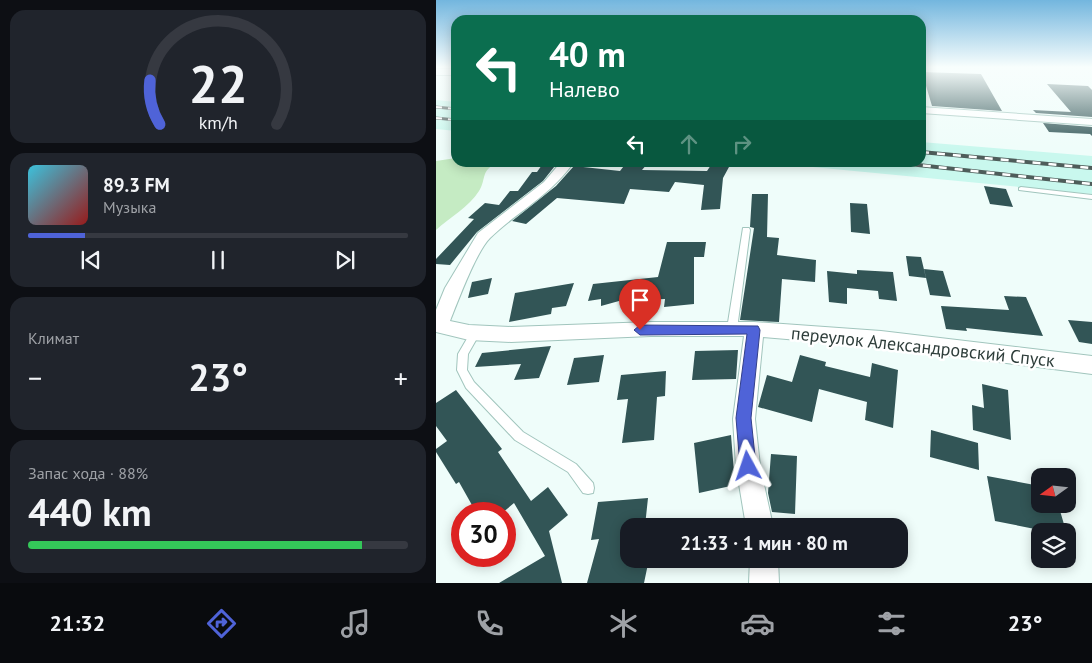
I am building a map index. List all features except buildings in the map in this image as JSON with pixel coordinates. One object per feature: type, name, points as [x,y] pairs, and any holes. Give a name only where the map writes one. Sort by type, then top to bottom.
[{"type":"street","points":[[926,110],[1092,122]]},
{"type":"street","name":"переулок Александровский Спуск","points":[[564,167],[549,185],[483,236],[454,288],[438,325],[475,333],[532,334],[743,329],[913,342],[1092,365]]},
{"type":"street","points":[[743,329],[744,418],[748,466],[758,518]]},
{"type":"street","points":[[764,568],[764,583]]},
{"type":"lane","points":[[1021,189],[1092,197]]},
{"type":"lane","points":[[743,329],[746,230]]},
{"type":"lane","points":[[475,333],[463,354],[462,370],[470,385],[519,436],[572,468],[588,488]]},
{"type":"shaded area","points":[[436,100],[451,102],[451,130],[436,129]]},
{"type":"shaded area","points":[[926,142],[1092,156],[1092,194],[812,167],[926,167]]},
{"type":"shaded area","points":[[451,159],[451,167],[491,167],[486,172],[475,197],[436,230],[436,161]]},
{"type":"railway","points":[[436,107],[451,108]]},
{"type":"railway","points":[[436,118],[451,120]]},
{"type":"railway","points":[[926,152],[1092,168]]},
{"type":"railway","points":[[926,166],[1092,184]]},
{"type":"route","points":[[640,330],[754,330],[744,418],[748,466]]}]
